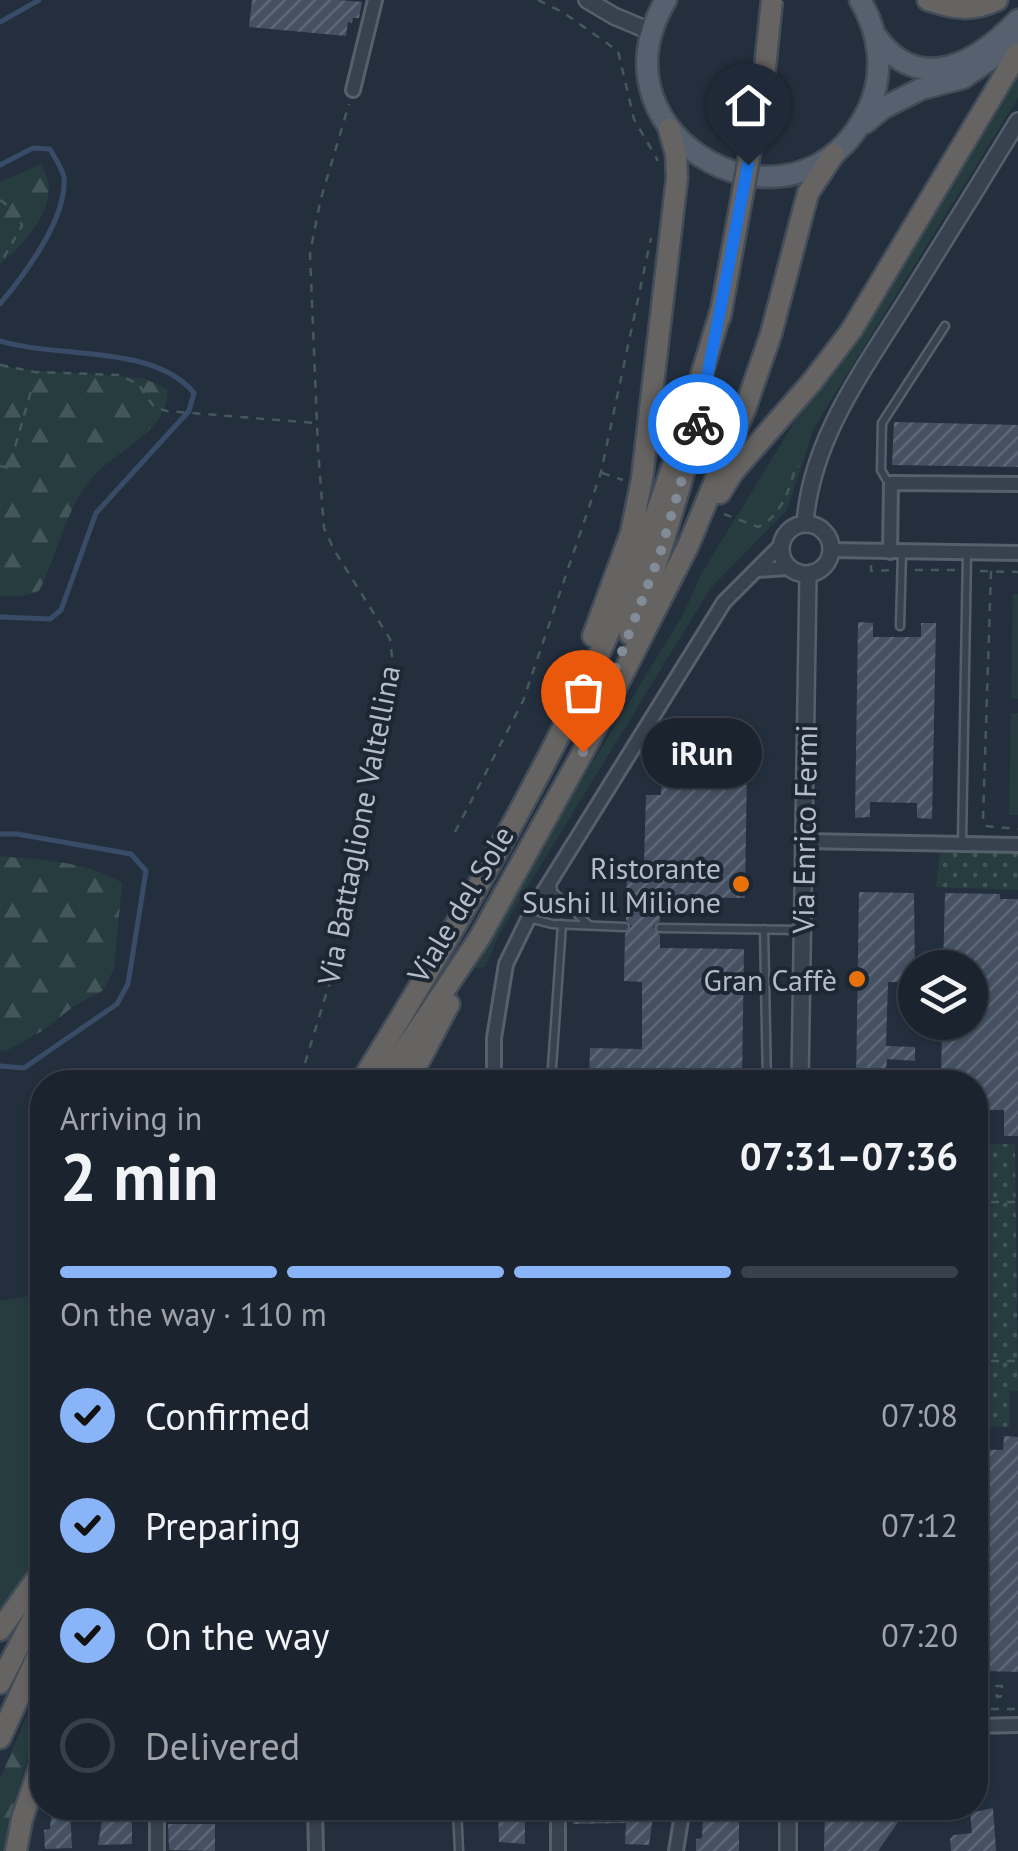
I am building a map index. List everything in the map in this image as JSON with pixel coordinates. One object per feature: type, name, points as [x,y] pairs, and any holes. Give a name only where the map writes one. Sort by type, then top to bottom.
[{"type":"highway","points":[[583,752],[660,554],[697,428],[765,68],[772,0]]},
{"type":"highway","points":[[928,0],[954,9],[981,8],[998,0]]},
{"type":"highway","points":[[583,752],[688,546],[733,472],[811,383],[850,330],[1018,52]]},
{"type":"highway","points":[[542,768],[631,532],[642,478],[678,178],[669,129]]},
{"type":"highway","points":[[688,546],[772,334],[808,193],[834,154]]},
{"type":"highway","points":[[542,768],[592,670],[652,525],[722,307]]},
{"type":"highway","name":"Viale del Sole","points":[[392,1070],[480,937],[583,752]]},
{"type":"highway","name":"Viale del Sole","points":[[368,1070],[448,943],[542,768]]},
{"type":"highway","points":[[414,1070],[480,937]]},
{"type":"highway","points":[[0,1630],[30,1587]]},
{"type":"highway","points":[[0,1683],[30,1625]]},
{"type":"highway","points":[[0,1738],[30,1671]]},
{"type":"highway","points":[[16,1851],[30,1795]]},
{"type":"main road","points":[[666,0],[652,32],[648,57],[656,107],[690,152],[716,168],[746,177],[777,177],[807,170],[834,154],[883,108],[921,90],[963,78],[1018,40]]},
{"type":"main road","points":[[860,0],[876,36],[889,52],[906,63],[929,70],[950,68],[994,46],[1018,20]]},
{"type":"main road","points":[[860,127],[873,99],[879,68],[876,36]]},
{"type":"street","points":[[353,90],[375,0]]},
{"type":"street","points":[[586,0],[652,32]]},
{"type":"street","points":[[805,524],[815,470],[842,405],[1018,121]]},
{"type":"street","points":[[896,552],[890,485],[898,480],[1018,484]]},
{"type":"street","points":[[494,1070],[494,1038],[506,964],[552,879],[724,602],[755,570],[780,546],[787,532],[805,524],[826,534],[831,550],[827,564],[808,575],[788,568],[755,570]]},
{"type":"street","points":[[780,546],[788,568]]},
{"type":"street","points":[[831,550],[1018,553]]},
{"type":"street","name":"Via Enrico Fermi","points":[[800,1070],[808,575]]},
{"type":"street","points":[[804,841],[1018,845]]},
{"type":"street","points":[[988,1726],[1018,1725]]},
{"type":"street","points":[[157,1820],[157,1851]]},
{"type":"street","points":[[315,1820],[316,1851]]},
{"type":"street","points":[[558,1820],[558,1851]]},
{"type":"street","points":[[676,1851],[681,1820]]},
{"type":"street","points":[[788,1820],[788,1851]]},
{"type":"lane","points":[[890,485],[881,470],[882,423],[945,326]]},
{"type":"lane","points":[[896,552],[902,570],[900,626]]},
{"type":"lane","points":[[962,844],[966,553]]},
{"type":"lane","points":[[552,879],[553,892],[590,926]]},
{"type":"lane","points":[[529,918],[624,927]]},
{"type":"lane","points":[[552,1070],[562,924]]},
{"type":"lane","points":[[660,928],[802,930]]},
{"type":"lane","points":[[764,929],[767,1070]]},
{"type":"lane","points":[[457,1820],[459,1851]]},
{"type":"path","points":[[538,0],[564,13],[618,51],[634,119],[659,163]]},
{"type":"path","name":"Via Battaglione Valtellina","points":[[305,1064],[332,975],[350,867],[393,665],[390,639],[324,528],[310,254],[320,202],[353,90]]},
{"type":"path","points":[[0,200],[16,212],[22,226],[0,264]]},
{"type":"path","points":[[455,832],[523,701],[601,472],[651,237]]},
{"type":"path","points":[[0,366],[36,372],[120,374],[139,385],[154,408],[167,411],[317,423]]},
{"type":"path","points":[[0,466],[9,468],[33,384]]},
{"type":"path","points":[[724,514],[758,527],[768,523],[784,500],[795,468],[800,465],[815,470]]},
{"type":"path","points":[[601,472],[624,480]]},
{"type":"path","points":[[872,552],[870,571],[1018,572]]},
{"type":"path","points":[[991,571],[984,820],[990,828],[1018,829]]},
{"type":"path","points":[[988,1202],[1018,1202]]},
{"type":"path","points":[[988,1361],[1018,1361]]},
{"type":"path","points":[[988,1709],[1018,1709]]},
{"type":"green space","points":[[1018,57],[1018,98],[814,428],[787,510],[710,589],[525,891],[485,967],[475,968],[498,917],[684,613],[700,576]]},
{"type":"green space","points":[[42,164],[49,188],[44,210],[25,240],[0,264],[0,182]]},
{"type":"green space","points":[[0,363],[14,369],[143,378],[167,389],[166,404],[151,428],[101,469],[82,492],[39,591],[22,596],[0,596]]},
{"type":"green space","points":[[1013,594],[1018,594],[1018,699],[1011,699]]},
{"type":"green space","points":[[1011,713],[1018,713],[1018,815],[1009,815]]},
{"type":"green space","points":[[940,853],[1018,853],[1018,890],[936,887]]},
{"type":"green space","points":[[0,856],[79,866],[122,883],[114,968],[104,990],[6,1051],[0,1050]]},
{"type":"green space","points":[[988,1144],[1015,1144],[1018,1391],[1010,1391],[1009,1427],[988,1426]]},
{"type":"green space","points":[[30,1296],[30,1568],[0,1613],[0,1301]]},
{"type":"green space","points":[[30,1708],[30,1752],[11,1813],[5,1851],[0,1851],[0,1779]]},
{"type":"building","points":[[252,0],[362,2],[359,18],[348,22],[346,36],[249,27]]},
{"type":"building","points":[[894,422],[1018,425],[1018,467],[892,465]]},
{"type":"building","points":[[858,622],[873,623],[873,637],[921,637],[921,623],[936,623],[932,819],[917,818],[917,803],[870,802],[870,817],[855,818]]},
{"type":"building","points":[[662,761],[747,763],[745,898],[660,897],[660,921],[653,927],[660,935],[660,948],[744,949],[742,1070],[589,1070],[590,1048],[642,1049],[642,982],[624,981],[625,934],[632,926],[626,920],[627,862],[644,863],[646,795],[661,795]]},
{"type":"building","points":[[859,892],[914,893],[915,950],[898,950],[898,982],[888,982],[886,1046],[915,1047],[915,1061],[887,1059],[886,1070],[856,1070]]},
{"type":"building","points":[[945,893],[1000,894],[1000,899],[1018,899],[1018,1136],[1004,1136],[1004,1110],[988,1110],[988,1070],[941,1070],[942,1040],[988,1040],[988,950],[943,950]]},
{"type":"building","points":[[1004,1436],[1018,1437],[1018,1672],[988,1671],[988,1449],[1003,1450]]},
{"type":"building","points":[[993,1808],[996,1851],[951,1851],[950,1839],[972,1833],[971,1820],[988,1820],[988,1809]]},
{"type":"building","points":[[51,1820],[71,1820],[72,1848],[45,1849],[44,1830],[50,1829]]},
{"type":"building","points":[[498,1820],[525,1820],[525,1844],[499,1842]]},
{"type":"building","points":[[573,1820],[652,1820],[649,1845],[625,1844],[626,1823],[573,1824]]},
{"type":"building","points":[[703,1820],[739,1820],[739,1851],[696,1851],[696,1839],[702,1838]]},
{"type":"building","points":[[825,1820],[900,1820],[878,1851],[824,1851]]},
{"type":"building","points":[[102,1821],[132,1821],[132,1844],[98,1845]]},
{"type":"building","points":[[168,1824],[215,1824],[215,1851],[169,1850]]},
{"type":"waterway","points":[[0,22],[39,0]]},
{"type":"waterway","points":[[0,165],[33,148],[50,149],[64,178],[52,228],[0,304]]},
{"type":"waterway","points":[[0,341],[131,360],[177,377],[194,393],[189,411],[96,513],[61,610],[50,619],[0,617]]},
{"type":"waterway","points":[[0,834],[131,854],[146,871],[128,984],[117,1004],[24,1068],[0,1066]]},
{"type":"way so far","points":[[583,752],[660,554],[698,424]]},
{"type":"place","name":"iRun","points":[[583,752]]},
{"type":"place","name":"Ristorante Sushi Il Milione","points":[[741,884]]},
{"type":"place","name":"Gran Caffè","points":[[857,979]]},
{"type":"route","points":[[698,424],[748,165]]}]
